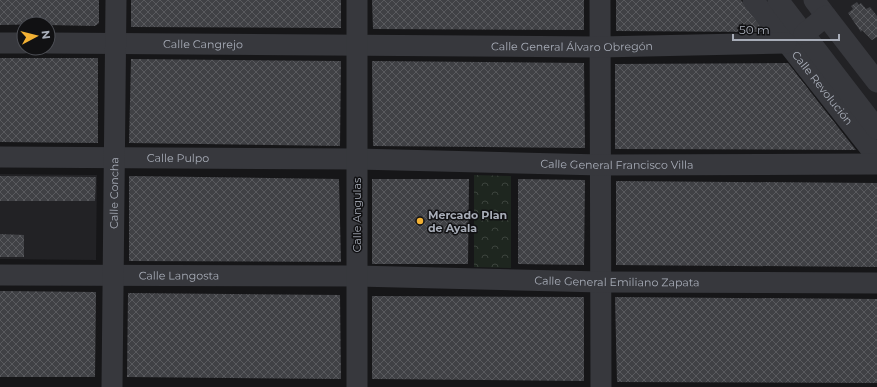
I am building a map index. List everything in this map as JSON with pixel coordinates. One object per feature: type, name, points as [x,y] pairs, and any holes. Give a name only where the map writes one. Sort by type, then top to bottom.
[{"type":"street","name":"Calle Concha","points":[[112,387],[116,0]]},
{"type":"street","name":"Calle Angulas","points":[[357,0],[357,387]]},
{"type":"street","points":[[600,0],[602,387]]},
{"type":"street","name":"Calle Revolución","points":[[752,0],[877,158]]},
{"type":"street","points":[[778,0],[877,129]]},
{"type":"street","points":[[804,34],[820,8],[877,82]]},
{"type":"street","points":[[0,43],[16,43]]},
{"type":"street","name":"Calle Cangrejo","points":[[56,43],[357,44]]},
{"type":"street","name":"Calle General Álvaro Obregón","points":[[357,44],[600,46],[786,43]]},
{"type":"street","name":"Calle Pulpo","points":[[0,157],[114,159],[356,159]]},
{"type":"street","name":"Calle General Francisco Villa","points":[[356,159],[601,165],[877,164]]},
{"type":"street","name":"Calle Langosta","points":[[0,275],[357,276]]},
{"type":"street","name":"Calle General Emiliano Zapata","points":[[357,276],[601,282],[877,283]]},
{"type":"shaded area","points":[[762,0],[877,0],[877,149]]},
{"type":"shaded area","points":[[0,174],[97,175],[96,260],[0,259]]},
{"type":"green space","points":[[474,175],[511,176],[511,268],[474,267]]},
{"type":"building","points":[[0,0],[99,0],[99,23],[95,26],[56,25],[56,16],[16,16],[16,25],[0,25]]},
{"type":"building","points":[[131,0],[341,0],[341,28],[131,27]]},
{"type":"building","points":[[372,0],[584,0],[584,30],[373,29]]},
{"type":"building","points":[[616,0],[741,0],[766,32],[616,31]]},
{"type":"building","points":[[857,2],[859,5],[861,3],[866,9],[870,7],[877,16],[877,37],[872,40],[862,30],[861,32],[848,13],[853,9],[851,6]]},
{"type":"building","points":[[0,58],[98,58],[98,143],[0,142]]},
{"type":"building","points":[[131,59],[341,61],[340,146],[129,143]]},
{"type":"building","points":[[372,61],[584,63],[585,148],[373,146]]},
{"type":"building","points":[[788,63],[856,150],[615,149],[615,64]]},
{"type":"building","points":[[0,176],[96,177],[95,201],[0,201]]},
{"type":"building","points":[[129,176],[339,179],[341,262],[129,261]]},
{"type":"building","name":"Mercado Plan de Ayala","points":[[372,179],[469,179],[468,264],[372,264]]},
{"type":"building","points":[[518,179],[585,180],[584,265],[518,264]]},
{"type":"building","points":[[616,181],[877,183],[877,267],[616,265]]},
{"type":"building","points":[[0,234],[24,235],[24,257],[0,257]]},
{"type":"building","points":[[0,291],[96,292],[95,377],[0,377]]},
{"type":"building","points":[[128,293],[340,295],[341,379],[127,377]]},
{"type":"building","points":[[372,296],[584,297],[584,381],[372,379]]},
{"type":"building","points":[[615,297],[877,299],[877,383],[617,382]]},
{"type":"place","name":"Mercado Plan de Ayala","points":[[420,221]]}]
